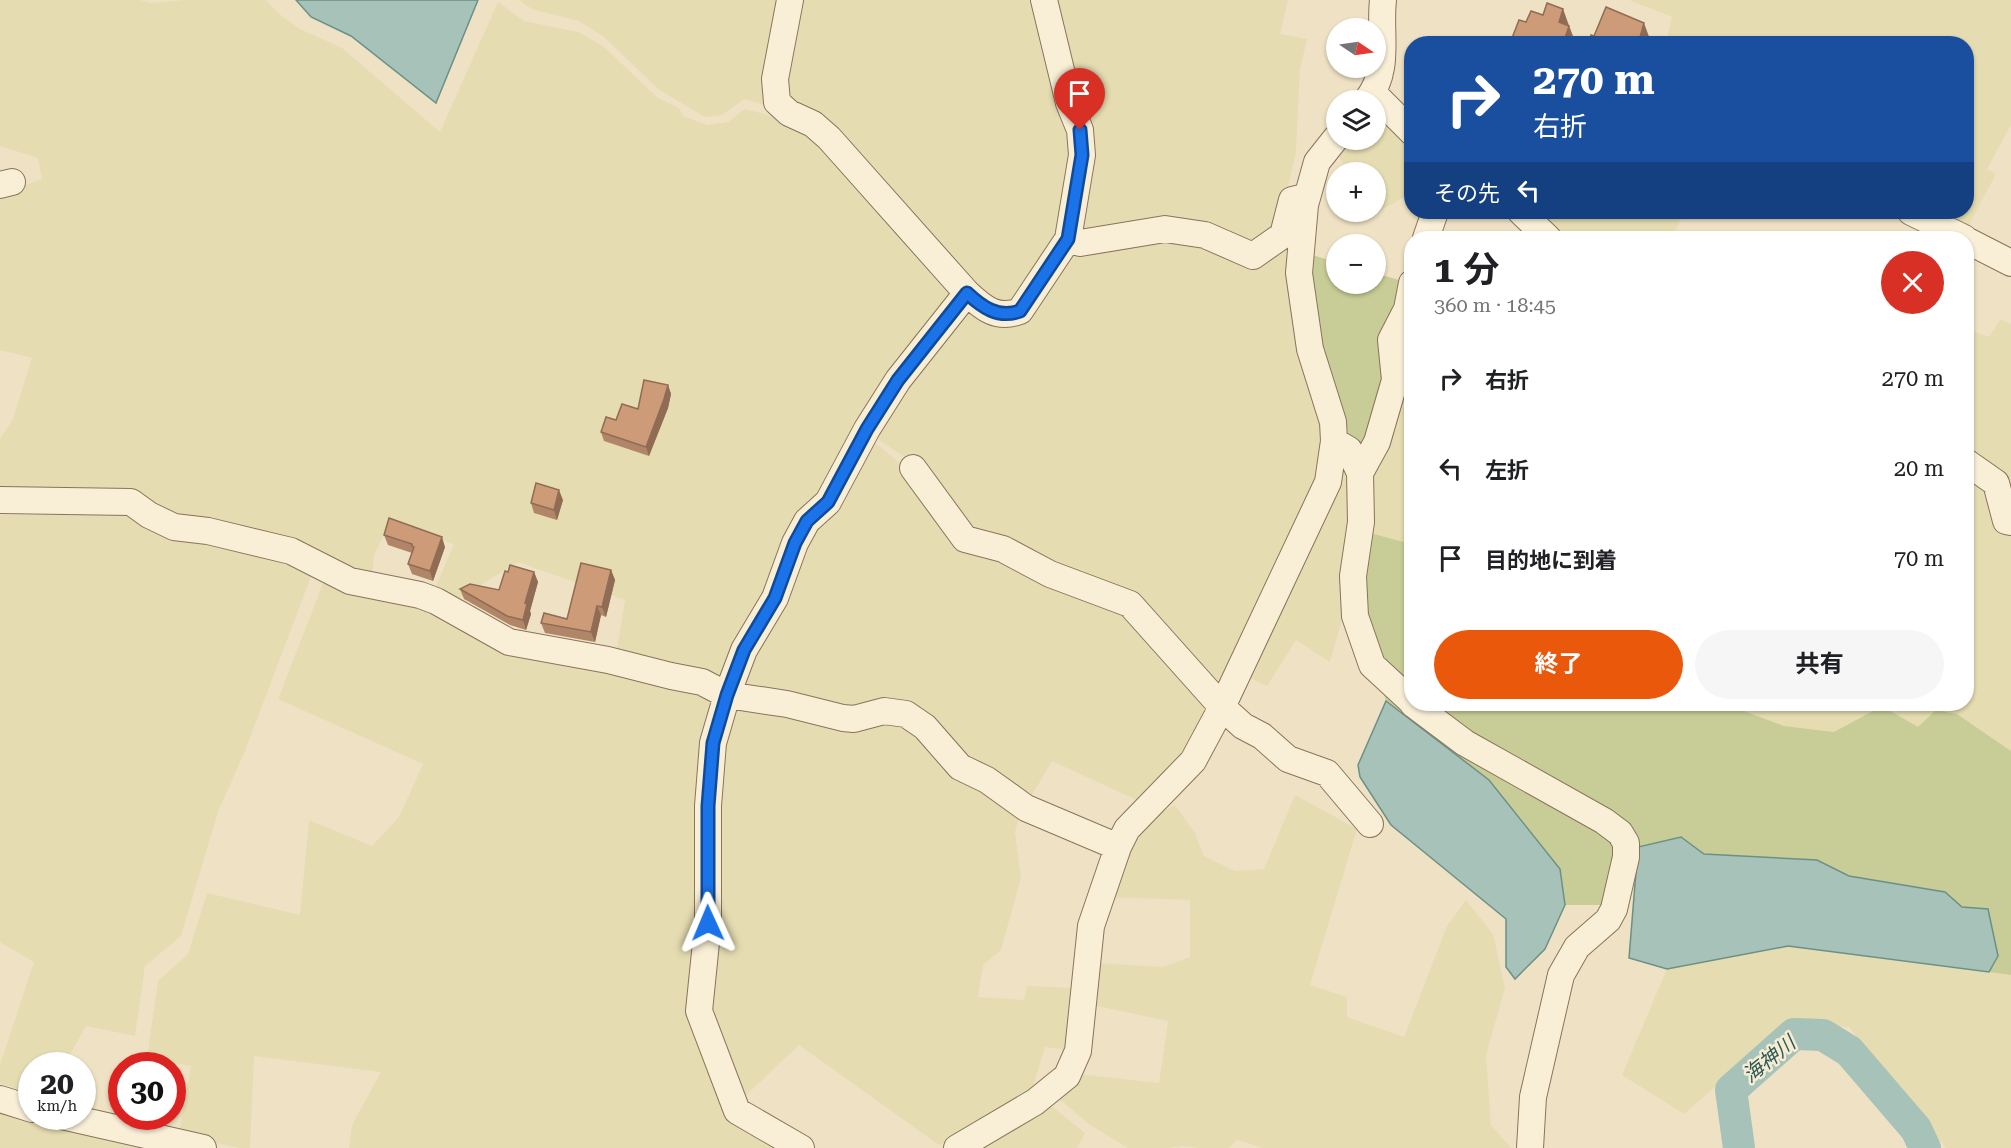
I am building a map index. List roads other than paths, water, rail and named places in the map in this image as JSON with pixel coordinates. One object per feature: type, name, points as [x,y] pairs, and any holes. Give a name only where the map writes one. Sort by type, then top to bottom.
[{"type":"street","points":[[790,0],[775,79],[777,102],[789,112],[813,124],[829,138],[983,308],[1009,315],[1020,311],[1068,239],[1082,155],[1080,130],[1069,103],[1044,0]]},
{"type":"street","points":[[1372,90],[1383,58],[1383,0]]},
{"type":"street","points":[[1386,110],[1404,125]]},
{"type":"street","points":[[957,1148],[1035,1102],[1066,1076],[1078,1051],[1091,926],[1118,847],[1127,829],[1193,761],[1222,707],[1328,482],[1334,441],[1333,422],[1310,349],[1299,273],[1307,196],[1317,162],[1326,150]]},
{"type":"street","points":[[1068,239],[1080,243],[1165,229],[1205,235],[1252,256],[1283,235],[1292,200],[1307,196]]},
{"type":"street","points":[[1528,219],[1541,231]]},
{"type":"street","points":[[1925,219],[1949,231]]},
{"type":"street","points":[[1974,244],[2011,263]]},
{"type":"street","points":[[801,1148],[737,1111],[699,1011],[708,923],[708,806],[713,743],[727,695],[744,650],[775,598],[795,543],[807,521],[828,502],[867,429],[898,380],[967,293]]},
{"type":"street","points":[[1360,472],[1377,442],[1395,380],[1391,340],[1404,315]]},
{"type":"street","points":[[1334,441],[1349,450],[1360,472],[1361,522],[1353,576],[1355,616],[1372,665],[1404,695]]},
{"type":"street","points":[[913,468],[965,539],[1003,549],[1050,574],[1130,604],[1222,707],[1243,726],[1263,736],[1287,759],[1327,773],[1370,824]]},
{"type":"street","points":[[1974,468],[1996,483],[2006,521],[2011,522]]},
{"type":"street","points":[[0,500],[131,502],[174,527],[208,531],[291,551],[350,581],[420,595],[436,601],[509,642],[608,660],[702,682],[727,695],[786,704],[854,719],[884,711],[906,714],[925,727],[960,767],[987,780],[1026,808],[1118,847]]},
{"type":"street","points":[[1423,711],[1465,743],[1604,821],[1620,833],[1626,843],[1626,857],[1614,909],[1608,920],[1577,946],[1561,975],[1533,1097],[1530,1148]]},
{"type":"street","points":[[0,1099],[18,1105]]},
{"type":"street","points":[[96,1124],[203,1148]]},
{"type":"water","points":[[296,0],[478,0],[436,103],[351,36],[311,17]]},
{"type":"water","points":[[1386,701],[1489,780],[1560,869],[1565,905],[1545,949],[1515,979],[1506,967],[1506,919],[1391,825],[1360,777],[1358,765]]},
{"type":"water","points":[[1681,837],[1704,854],[1817,860],[1849,876],[1945,892],[1962,907],[1988,909],[1998,956],[1989,972],[1788,946],[1667,969],[1629,958],[1638,847]]},
{"type":"waterway","name":"海神川","points":[[1739,1148],[1731,1090],[1794,1034],[1823,1035],[1849,1051],[1916,1129],[1925,1148]]}]
